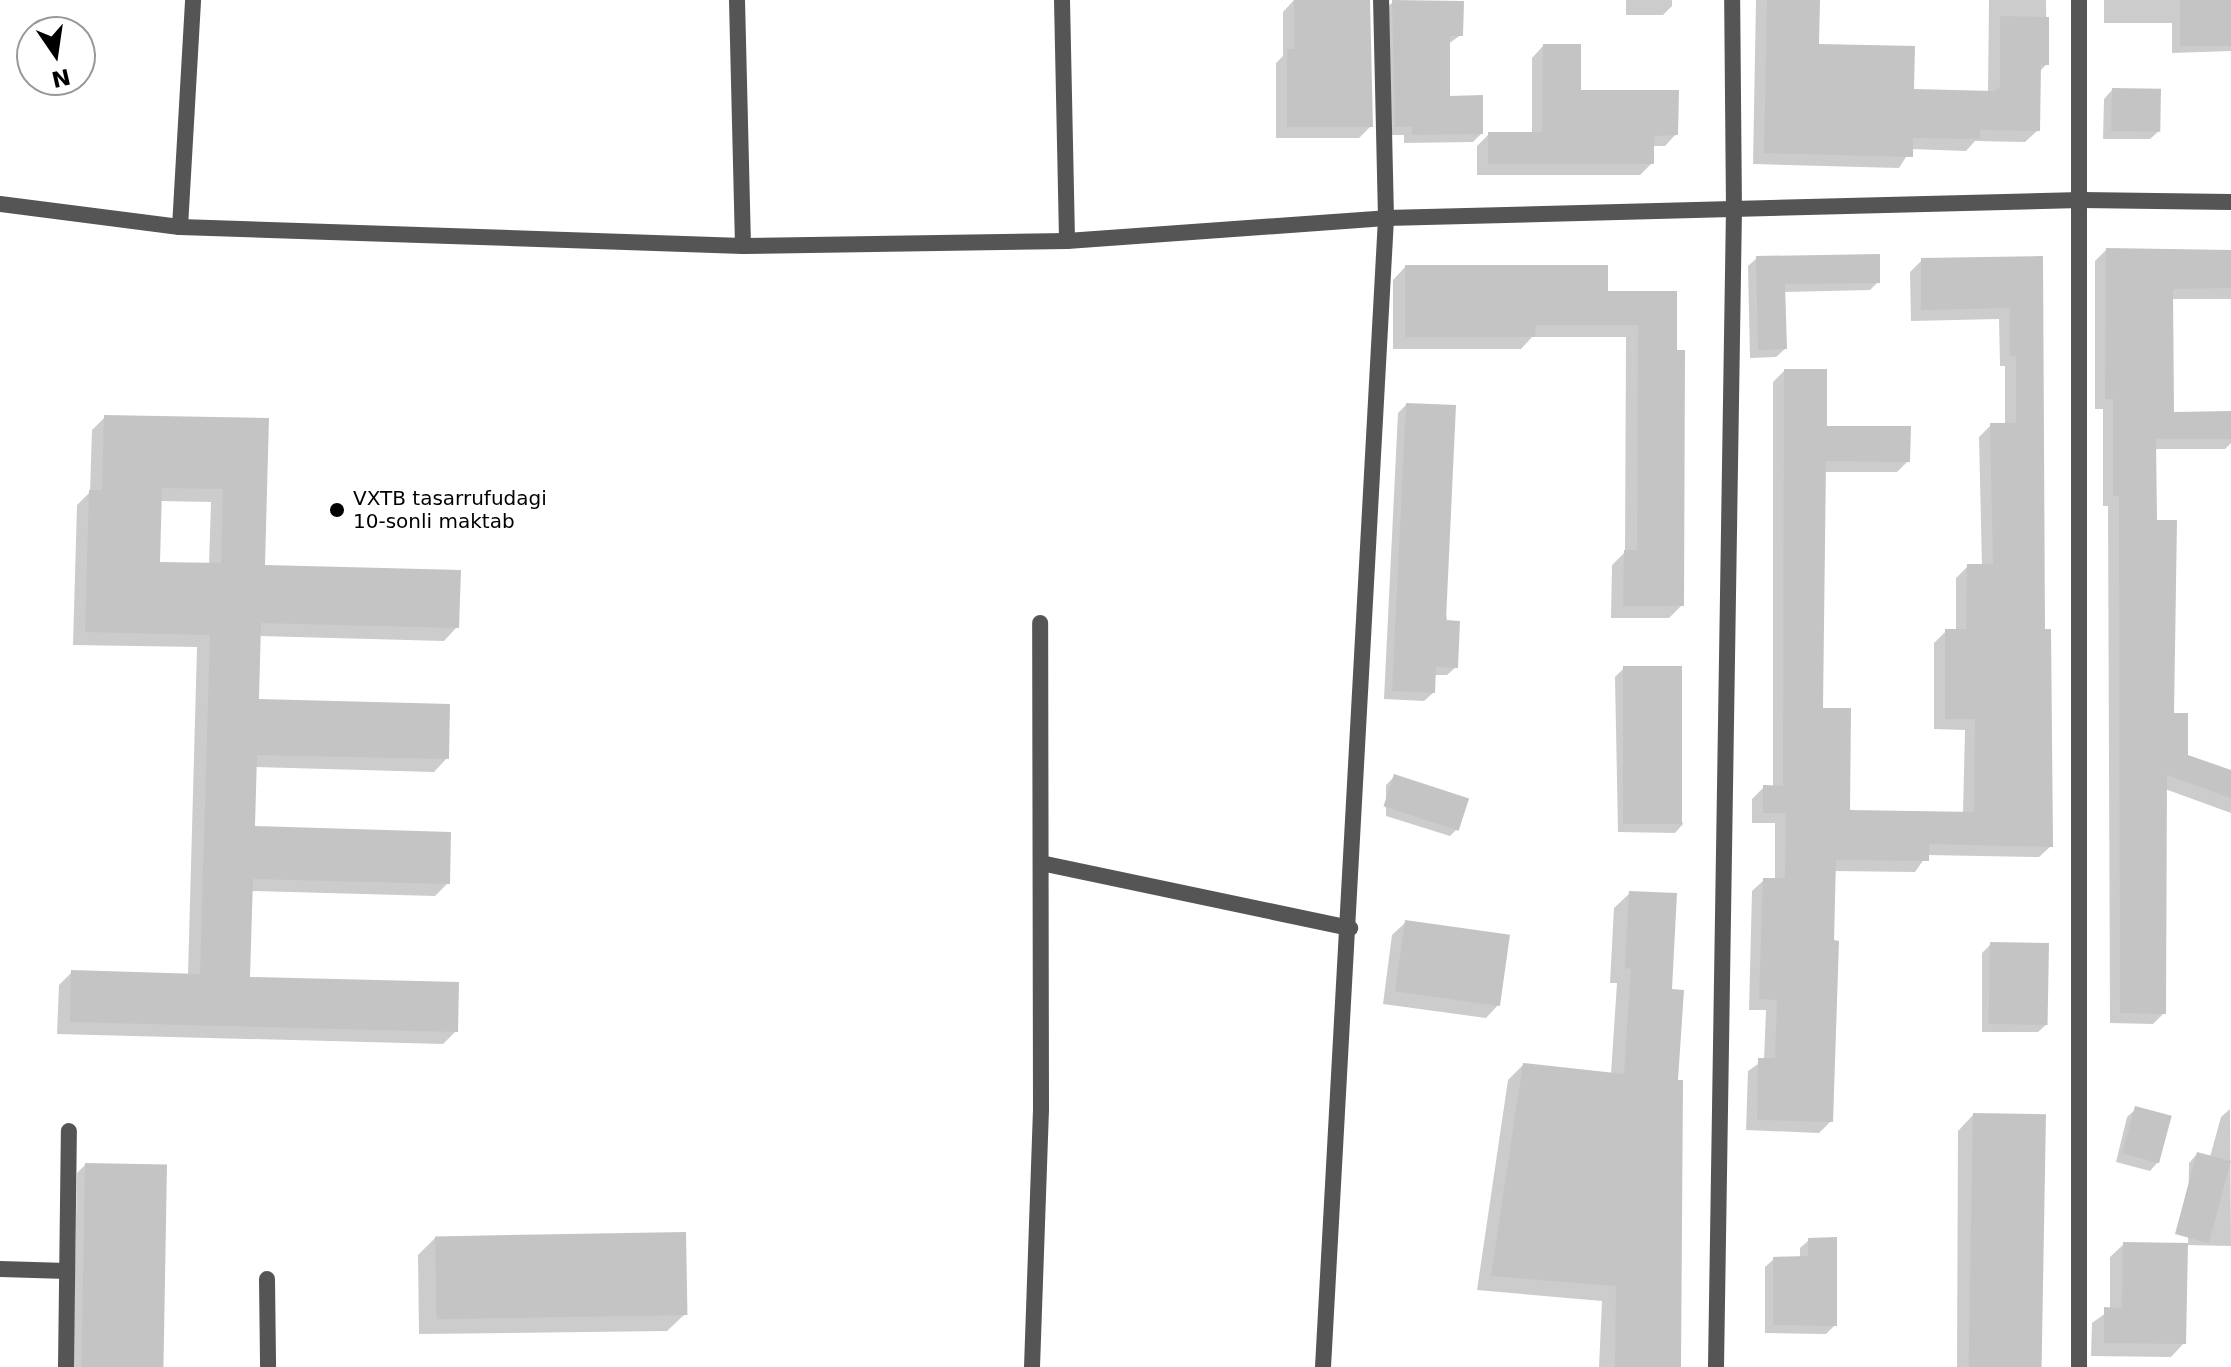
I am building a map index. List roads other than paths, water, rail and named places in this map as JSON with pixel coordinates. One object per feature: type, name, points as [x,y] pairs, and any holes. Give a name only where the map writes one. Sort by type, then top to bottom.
[{"type":"street","points":[[180,227],[193,0]]},
{"type":"street","points":[[737,0],[743,246]]},
{"type":"street","points":[[1062,0],[1067,241]]},
{"type":"street","points":[[1323,1367],[1350,928],[1386,218],[1381,0]]},
{"type":"street","points":[[1716,1367],[1734,211],[1732,0]]},
{"type":"street","points":[[2079,0],[2079,1367]]},
{"type":"street","points":[[0,204],[180,227],[743,246],[1067,241],[1386,218],[2081,200],[2231,202]]},
{"type":"street","points":[[1032,1367],[1041,1110],[1040,623]]},
{"type":"street","points":[[1041,863],[1350,928]]},
{"type":"street","points":[[66,1367],[69,1131]]},
{"type":"street","points":[[0,1269],[67,1271]]},
{"type":"street","points":[[267,1279],[268,1367]]},
{"type":"place","name":"VXTB tasarrufudagi 10-sonli maktab","points":[[337,510]]}]
